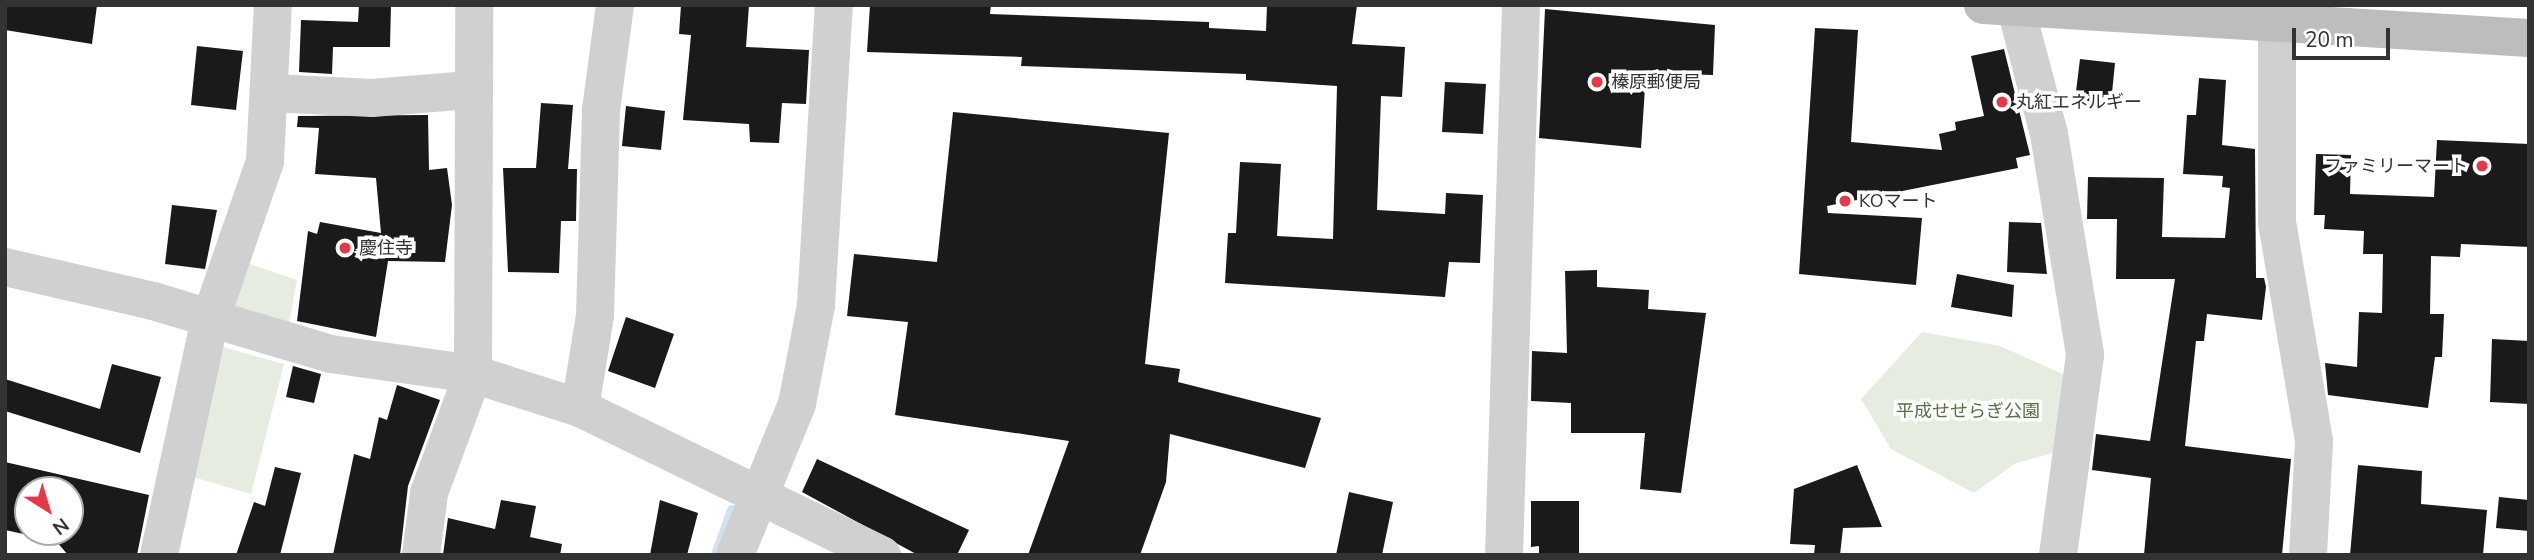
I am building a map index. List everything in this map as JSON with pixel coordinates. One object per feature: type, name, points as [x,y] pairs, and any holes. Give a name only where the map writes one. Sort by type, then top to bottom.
[{"type":"main road","points":[[2005,6],[2276,15],[2529,38]]},
{"type":"street","points":[[159,555],[209,323],[265,161],[271,93],[272,5]]},
{"type":"street","points":[[421,555],[429,493],[473,374],[470,90],[474,5]]},
{"type":"street","points":[[580,408],[595,316],[601,110],[615,5]]},
{"type":"street","points":[[735,555],[797,404],[816,305],[834,5]]},
{"type":"street","points":[[1504,555],[1521,5]]},
{"type":"street","points":[[2005,6],[2049,134],[2085,355],[2058,555]]},
{"type":"street","points":[[2276,15],[2277,222],[2314,441],[2308,555]]},
{"type":"street","points":[[271,93],[372,97],[470,90]]},
{"type":"street","points":[[5,267],[153,301],[209,323],[331,355],[473,374],[580,408],[760,498],[882,555]]},
{"type":"green space","points":[[238,260],[297,280],[288,329],[219,319]]},
{"type":"green space","name":"平成せせらぎ公園","points":[[1922,332],[2000,346],[2065,375],[2058,451],[2014,464],[1974,493],[1891,449],[1861,399]]},
{"type":"green space","points":[[219,346],[284,364],[251,494],[183,474]]},
{"type":"building","points":[[5,5],[97,5],[92,44],[5,30]]},
{"type":"building","points":[[359,5],[391,5],[390,47],[333,47],[332,74],[299,72],[301,20],[358,22]]},
{"type":"building","points":[[681,5],[749,5],[746,47],[809,50],[806,104],[782,103],[779,143],[750,142],[749,124],[683,120],[691,35],[679,34]]},
{"type":"building","points":[[870,5],[991,5],[990,14],[1209,22],[1209,28],[1266,31],[1267,5],[1357,5],[1352,44],[1405,47],[1402,97],[1381,96],[1377,210],[1445,214],[1446,193],[1483,195],[1480,263],[1449,262],[1445,297],[1225,283],[1228,233],[1236,233],[1240,162],[1281,164],[1277,236],[1333,239],[1337,86],[1246,80],[1246,74],[1021,66],[1022,57],[867,52]]},
{"type":"building","points":[[1545,9],[1715,25],[1713,75],[1646,73],[1641,148],[1539,138]]},
{"type":"building","points":[[1815,28],[1858,30],[1851,142],[1942,150],[1939,134],[1956,130],[1955,122],[1984,116],[1971,56],[2004,49],[2030,155],[2016,158],[2018,168],[1827,206],[1828,213],[1922,218],[1916,285],[1799,274]]},
{"type":"building","points":[[197,46],[243,51],[236,110],[191,105]]},
{"type":"building","points":[[2080,59],[2115,63],[2111,103],[2075,100]]},
{"type":"building","points":[[2199,78],[2226,80],[2222,145],[2255,149],[2256,278],[2264,278],[2266,287],[2262,320],[2207,314],[2204,341],[2196,341],[2185,446],[2291,459],[2282,555],[2144,555],[2151,478],[2092,470],[2096,434],[2150,441],[2175,279],[2116,279],[2117,219],[2087,219],[2088,177],[2164,178],[2162,237],[2225,238],[2230,188],[2222,187],[2223,176],[2183,174],[2187,115],[2196,115]]},
{"type":"building","points":[[1445,82],[1486,84],[1483,134],[1442,132]]},
{"type":"building","points":[[541,103],[573,105],[568,169],[577,169],[576,221],[561,221],[559,273],[508,272],[503,168],[536,168]]},
{"type":"building","points":[[626,106],[665,111],[661,150],[622,146]]},
{"type":"building","points":[[953,112],[1169,133],[1145,364],[1180,369],[1178,382],[1321,418],[1305,468],[1170,434],[1166,482],[1140,555],[1028,555],[1069,441],[895,415],[908,322],[847,316],[854,254],[937,262]]},
{"type":"building","points":[[428,115],[429,170],[447,168],[452,205],[445,262],[388,261],[376,337],[297,321],[308,231],[317,234],[320,222],[381,233],[376,178],[315,174],[319,128],[297,127],[298,116]]},
{"type":"building","points":[[2437,140],[2529,144],[2529,247],[2461,244],[2460,257],[2431,256],[2430,314],[2444,314],[2442,357],[2435,357],[2428,408],[2328,395],[2325,363],[2357,367],[2359,312],[2382,313],[2383,254],[2363,254],[2364,231],[2324,229],[2325,215],[2314,215],[2316,154],[2351,155],[2350,194],[2434,197]]},
{"type":"building","points":[[172,205],[217,210],[205,269],[165,264]]},
{"type":"building","points":[[2009,222],[2041,223],[2047,274],[2007,272]]},
{"type":"building","points":[[1597,270],[1597,287],[1649,290],[1648,309],[1706,313],[1681,493],[1640,489],[1645,433],[1571,433],[1571,403],[1531,401],[1532,351],[1567,353],[1565,271]]},
{"type":"building","points":[[1957,274],[2014,285],[2012,317],[1951,307]]},
{"type":"building","points":[[626,317],[674,334],[655,388],[608,371]]},
{"type":"building","points":[[2492,339],[2529,341],[2529,404],[2490,402]]},
{"type":"building","points":[[112,364],[161,377],[140,453],[5,411],[5,379],[100,409]]},
{"type":"building","points":[[293,366],[321,374],[314,403],[286,397]]},
{"type":"building","points":[[397,385],[440,400],[408,486],[400,555],[333,555],[354,454],[370,459],[379,417],[387,420]]},
{"type":"building","points":[[817,459],[969,530],[957,555],[918,555],[802,492]]},
{"type":"building","points":[[5,462],[66,476],[14,476],[14,532],[5,530]]},
{"type":"building","points":[[1857,465],[1882,527],[1843,528],[1840,555],[1814,555],[1815,545],[1790,544],[1794,489]]},
{"type":"building","points":[[2358,465],[2422,471],[2421,504],[2487,510],[2483,555],[2350,555]]},
{"type":"building","points":[[275,467],[301,473],[280,555],[236,555],[254,502],[265,506]]},
{"type":"building","points":[[84,480],[149,495],[137,555],[68,555],[60,546],[84,546]]},
{"type":"building","points":[[1349,492],[1393,502],[1382,555],[1336,555]]},
{"type":"building","points":[[2499,497],[2529,500],[2529,531],[2496,528]]},
{"type":"building","points":[[501,500],[536,506],[530,537],[562,544],[560,555],[443,555],[448,518],[495,529]]},
{"type":"building","points":[[660,500],[698,513],[687,555],[650,555]]},
{"type":"building","points":[[1531,501],[1579,501],[1579,555],[1539,555],[1539,546],[1531,547]]},
{"type":"waterway","points":[[716,555],[732,510]]},
{"type":"place","name":"榛原郵便局","points":[[1597,82]]},
{"type":"place","name":"丸紅エネルギー","points":[[2002,102]]},
{"type":"place","name":"ファミリーマート","points":[[2482,166]]},
{"type":"place","name":"KOマート","points":[[1845,201]]},
{"type":"place","name":"慶住寺","points":[[345,248]]}]
